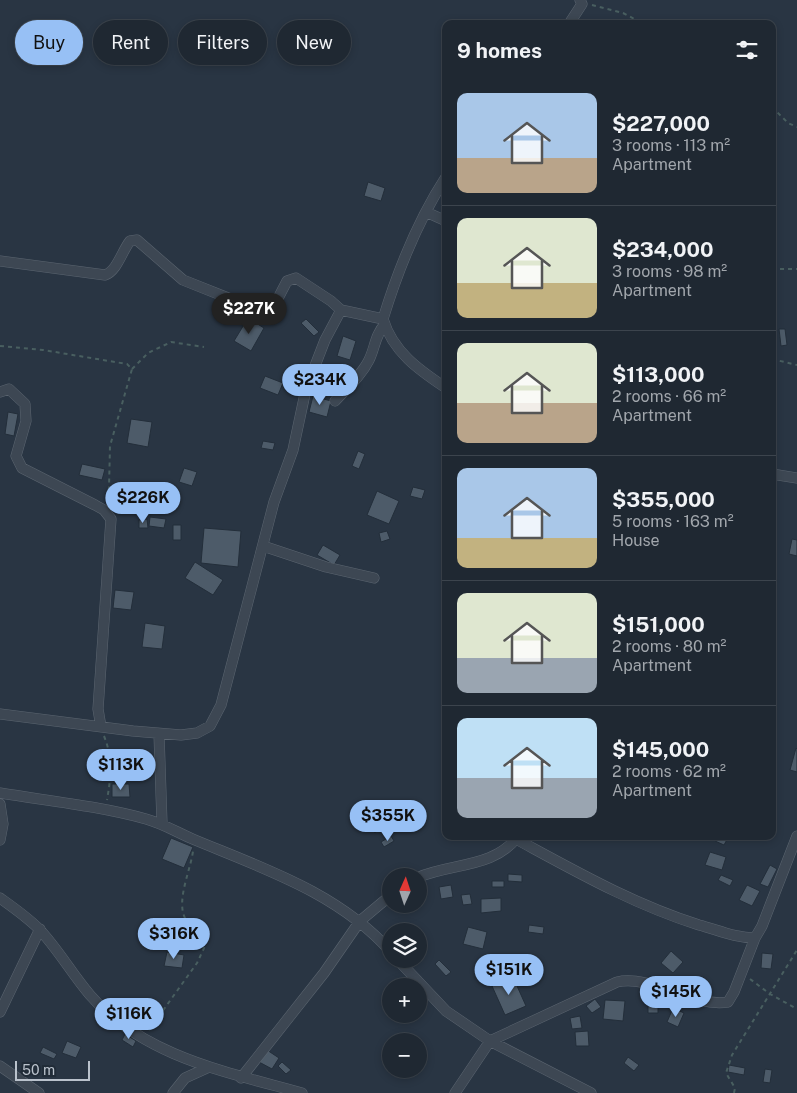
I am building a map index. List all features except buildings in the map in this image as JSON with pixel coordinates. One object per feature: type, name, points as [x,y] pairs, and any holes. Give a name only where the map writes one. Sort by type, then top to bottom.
[{"type":"street","points":[[571,20],[581,2]]},
{"type":"street","points":[[335,401],[361,373],[370,359],[378,332],[384,321],[396,278],[426,212],[442,184]]},
{"type":"street","points":[[426,212],[442,218]]},
{"type":"street","points":[[0,261],[105,275],[109,274],[130,241],[137,240],[183,280],[260,312],[266,313],[273,308],[287,281],[296,278],[331,301],[341,310],[384,321]]},
{"type":"street","points":[[0,714],[159,734],[197,733],[210,726],[217,716],[281,480],[293,450],[306,389],[325,340],[341,310]]},
{"type":"street","points":[[384,321],[388,336],[415,367],[442,385]]},
{"type":"street","points":[[0,392],[9,389],[16,393],[25,404],[26,421],[16,456],[22,468],[104,510],[111,519],[112,529],[99,694],[101,727]]},
{"type":"street","points":[[776,475],[797,478]]},
{"type":"street","points":[[263,546],[326,567],[374,578]]},
{"type":"street","points":[[159,734],[162,823]]},
{"type":"street","points":[[0,793],[106,810],[162,823],[195,840],[267,868],[329,900],[360,921],[382,943]]},
{"type":"street","points":[[0,804],[3,824],[0,840]]},
{"type":"street","points":[[455,1093],[490,1041],[610,984],[625,980],[708,1001],[728,1002],[762,926],[797,836]]},
{"type":"street","points":[[428,874],[450,867],[484,861],[496,856],[514,840]]},
{"type":"street","points":[[522,840],[620,895],[737,937],[755,938]]},
{"type":"street","points":[[0,898],[26,916],[40,929],[91,996],[143,1038],[208,1068],[302,1093]]},
{"type":"street","points":[[241,1078],[324,973],[360,921],[382,902]]},
{"type":"street","points":[[0,1012],[40,929]]},
{"type":"street","points":[[405,968],[446,1011],[490,1041],[591,1093]]},
{"type":"street","points":[[0,1066],[39,1093]]},
{"type":"street","points":[[173,1093],[185,1078],[208,1068]]},
{"type":"path","points":[[581,2],[623,13],[636,20]]},
{"type":"path","points":[[776,110],[788,123],[797,127]]},
{"type":"path","points":[[776,269],[797,269]]},
{"type":"path","points":[[104,510],[109,488],[110,446],[132,369],[148,353],[171,342],[204,347]]},
{"type":"path","points":[[0,346],[89,357],[127,364],[132,369]]},
{"type":"path","points":[[776,360],[797,365]]},
{"type":"path","points":[[101,727],[110,755],[111,775],[106,810]]},
{"type":"path","points":[[143,1038],[197,963],[205,946],[203,939],[186,919],[182,907],[185,880],[195,840]]},
{"type":"path","points":[[734,1093],[734,1085],[727,1077],[726,1068],[732,1055],[797,950]]},
{"type":"path","points":[[742,972],[770,994],[797,1009]]}]
